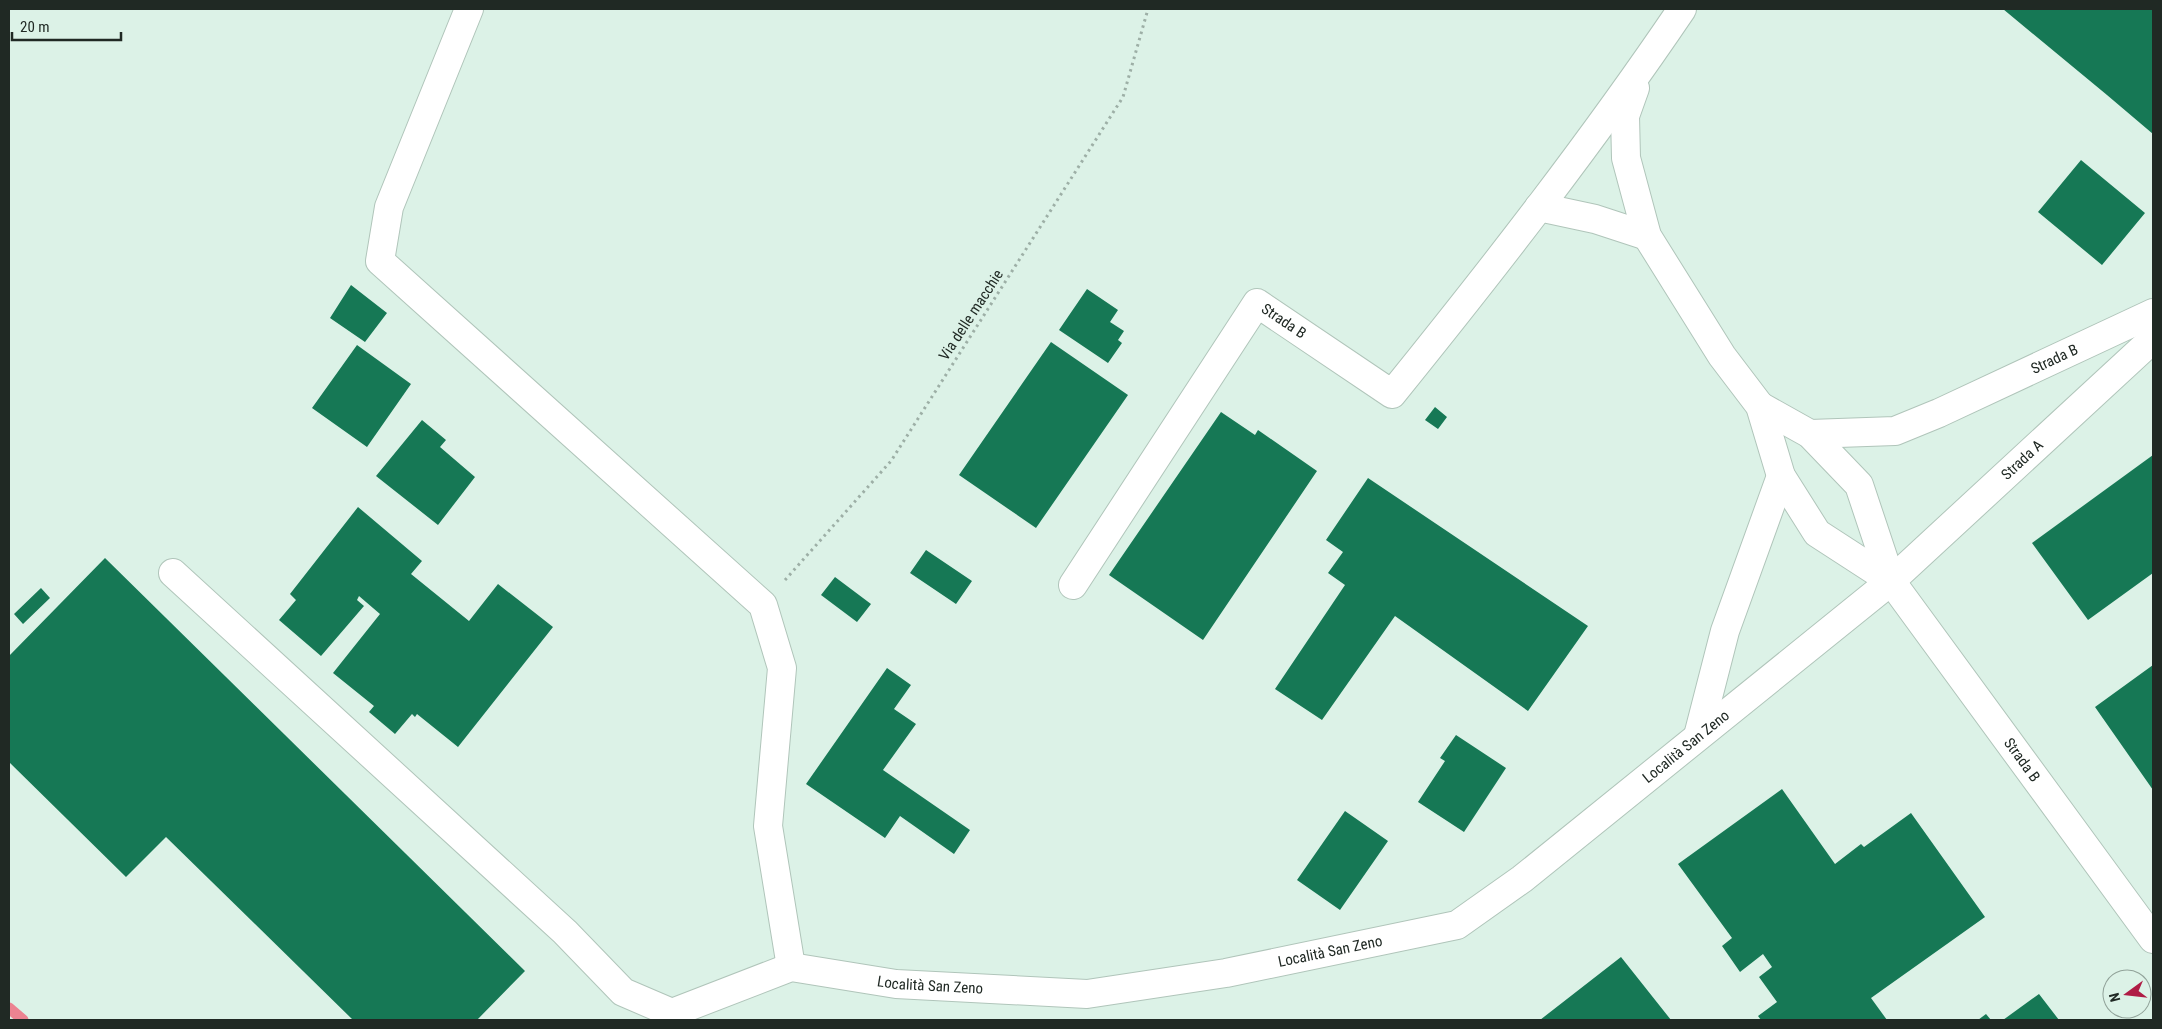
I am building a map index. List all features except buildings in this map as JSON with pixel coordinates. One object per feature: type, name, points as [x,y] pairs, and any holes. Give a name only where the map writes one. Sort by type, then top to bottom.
[{"type":"street","points":[[173,573],[565,932],[624,992],[669,1017],[791,967],[768,826],[782,668],[764,605],[380,261],[389,207],[469,9]]},
{"type":"street","name":"Strada B","points":[[1073,586],[1257,303],[1392,394],[1499,262],[1641,70],[1682,9]]},
{"type":"street","name":"Strada B","points":[[1641,70],[1625,116],[1626,158],[1647,236],[1722,356],[1760,406],[1781,476],[1817,533],[1891,581]]},
{"type":"street","points":[[1540,207],[1595,219],[1647,236]]},
{"type":"street","name":"Strada B","points":[[1810,434],[1895,431],[1939,413],[2153,313]]},
{"type":"street","name":"Strada A","points":[[1891,581],[2153,339]]},
{"type":"street","name":"Strada B","points":[[1760,406],[1810,434],[1859,486],[1891,581],[2153,939]]},
{"type":"street","points":[[1698,736],[1725,631],[1781,476]]},
{"type":"street","name":"Località San Zeno","points":[[791,967],[896,984],[1087,994],[1226,973],[1458,925],[1522,879],[1891,581]]},
{"type":"path","name":"Via delle macchie","points":[[764,605],[892,460],[1123,97],[1148,9]]},
{"type":"waterway","points":[[9,1008],[23,1020]]}]
